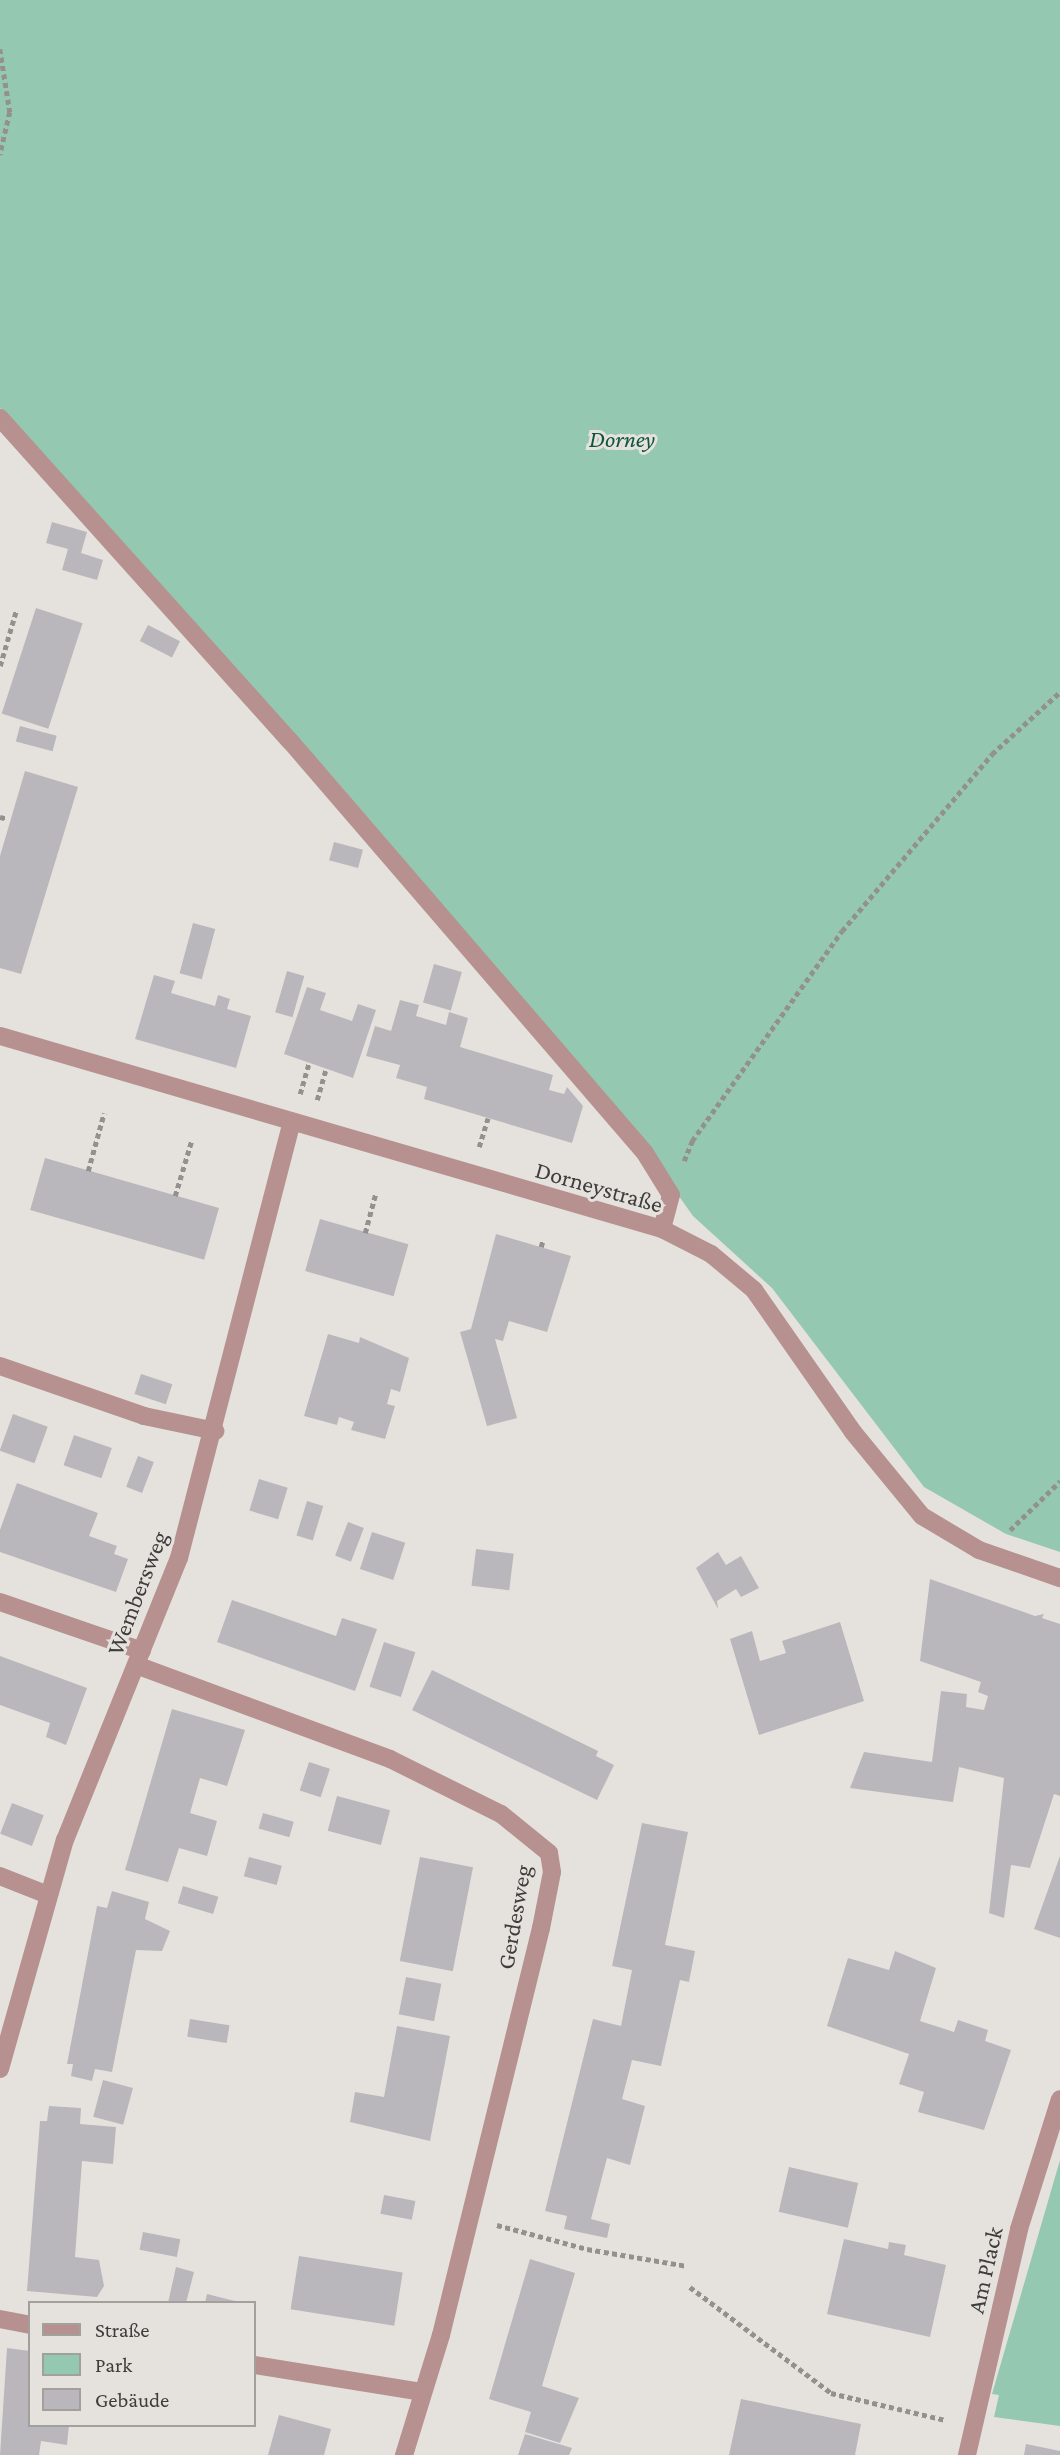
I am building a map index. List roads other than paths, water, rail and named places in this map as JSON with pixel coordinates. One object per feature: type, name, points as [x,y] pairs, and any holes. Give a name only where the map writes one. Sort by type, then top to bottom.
[{"type":"street","points":[[0,418],[291,742],[645,1153],[671,1195],[662,1229]]},
{"type":"street","name":"Dorneystraße","points":[[0,1036],[291,1125],[662,1229],[711,1254],[754,1290],[901,1496],[945,1533],[989,1554],[1060,1578]]},
{"type":"street","name":"Wembersweg","points":[[0,2068],[48,1895],[179,1558],[215,1431],[291,1125]]},
{"type":"street","points":[[0,1366],[144,1416],[215,1431]]},
{"type":"street","name":"Gerdesweg","points":[[0,1602],[390,1759],[501,1814],[549,1853],[552,1872],[541,1928],[469,2218],[404,2455]]},
{"type":"street","points":[[0,1876],[48,1895]]},
{"type":"street","name":"Am Plack","points":[[967,2455],[1019,2229],[1060,2099]]},
{"type":"street","points":[[0,2319],[28,2325]]},
{"type":"street","points":[[256,2365],[423,2392]]},
{"type":"park label","name":"Dorney","points":[[622,439]]}]
